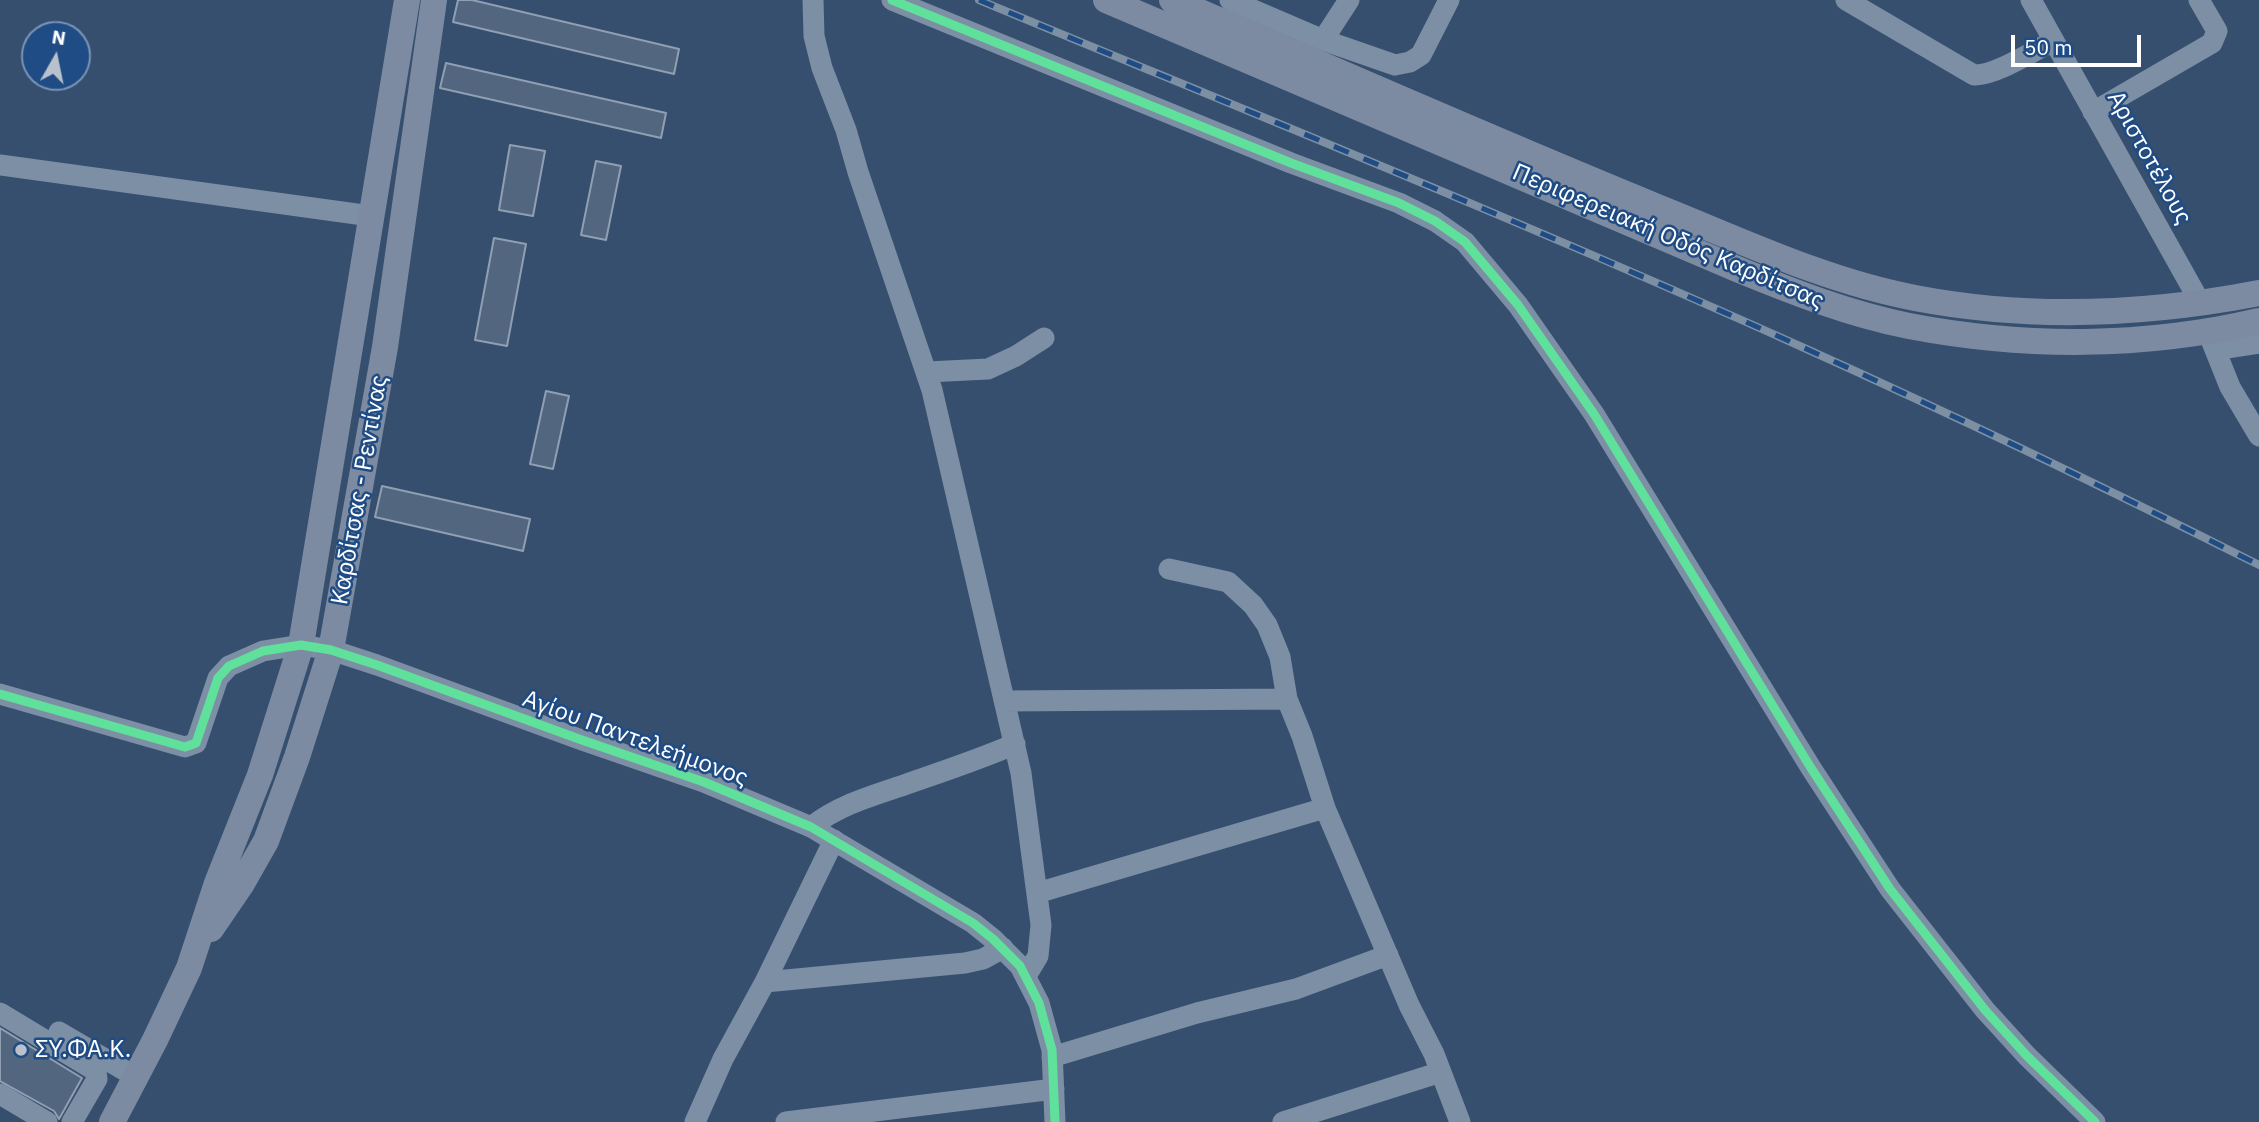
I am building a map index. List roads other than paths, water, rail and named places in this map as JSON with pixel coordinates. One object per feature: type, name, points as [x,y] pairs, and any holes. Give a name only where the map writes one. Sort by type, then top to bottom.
[{"type":"main road","name":"Καρδίτσας - Ρεντίνας","points":[[112,1122],[155,1040],[196,951],[220,874],[274,736],[301,645],[407,0]]},
{"type":"main road","name":"Καρδίτσας - Ρεντίνας","points":[[196,951],[241,885],[266,841],[297,757],[331,650],[385,347],[434,0]]},
{"type":"main road","name":"Περιφερειακή Οδός Καρδίτσας","points":[[1106,0],[1749,274],[1846,310],[1908,326],[2034,341],[2212,341],[2259,321]]},
{"type":"main road","name":"Περιφερειακή Οδός Καρδίτσας","points":[[1172,0],[1791,261],[1911,298],[2005,310],[2082,313],[2201,304],[2259,293]]},
{"type":"main road","points":[[393,94],[421,98]]},
{"type":"street","points":[[813,0],[814,36],[822,68],[846,130],[927,372],[958,493],[1015,744],[1041,925],[1040,947],[1035,964],[1026,976]]},
{"type":"street","points":[[892,0],[1279,158],[1399,203],[1435,220],[1465,242],[1518,305],[1587,403],[1811,768],[1890,889],[1985,1010],[2027,1056],[2095,1122]]},
{"type":"street","points":[[1230,0],[1323,40],[1395,65],[1410,62],[1421,55],[1449,0]]},
{"type":"street","points":[[1323,40],[1349,0]]},
{"type":"street","points":[[1846,0],[1974,75],[1997,69],[2053,41]]},
{"type":"street","name":"Αριστοτέλους","points":[[2031,0],[2201,304]]},
{"type":"street","points":[[2094,113],[2212,43],[2217,31],[2199,0]]},
{"type":"street","points":[[0,165],[372,216]]},
{"type":"street","points":[[927,372],[988,369],[1016,356],[1044,338]]},
{"type":"street","points":[[2259,343],[2212,341],[2230,387],[2259,436]]},
{"type":"street","points":[[1169,569],[1228,582],[1253,604],[1275,640],[1283,668],[1287,699],[1303,736],[1325,808],[1441,1072],[1460,1122]]},
{"type":"street","name":"Αγίου Παντελεήμονος","points":[[0,694],[185,747],[196,743],[218,678],[229,666],[263,650],[301,645],[331,650],[377,664],[514,716],[704,782],[811,827],[973,923],[1003,948],[1026,976],[1043,1015],[1052,1057],[1055,1122]]},
{"type":"street","points":[[1004,701],[1287,699]]},
{"type":"street","points":[[811,827],[826,815],[854,802],[981,759],[1015,744]]},
{"type":"street","points":[[1037,893],[1325,808]]},
{"type":"street","points":[[695,1122],[736,1034],[765,982],[834,840]]},
{"type":"street","points":[[765,982],[965,963],[984,958],[1003,948]]},
{"type":"street","points":[[1052,1057],[1197,1013],[1296,989],[1388,956]]},
{"type":"street","points":[[0,997],[136,1077]]},
{"type":"street","points":[[0,1013],[96,1071],[97,1079],[72,1122]]},
{"type":"street","points":[[1283,1122],[1441,1072]]},
{"type":"street","points":[[786,1122],[828,1120],[1055,1089]]},
{"type":"street","points":[[0,1094],[47,1122]]},
{"type":"railway","points":[[979,0],[1700,302],[1974,426],[2259,565]]},
{"type":"place","name":"ΣΥ.ΦΑ.Κ.","points":[[21,1050]]}]
